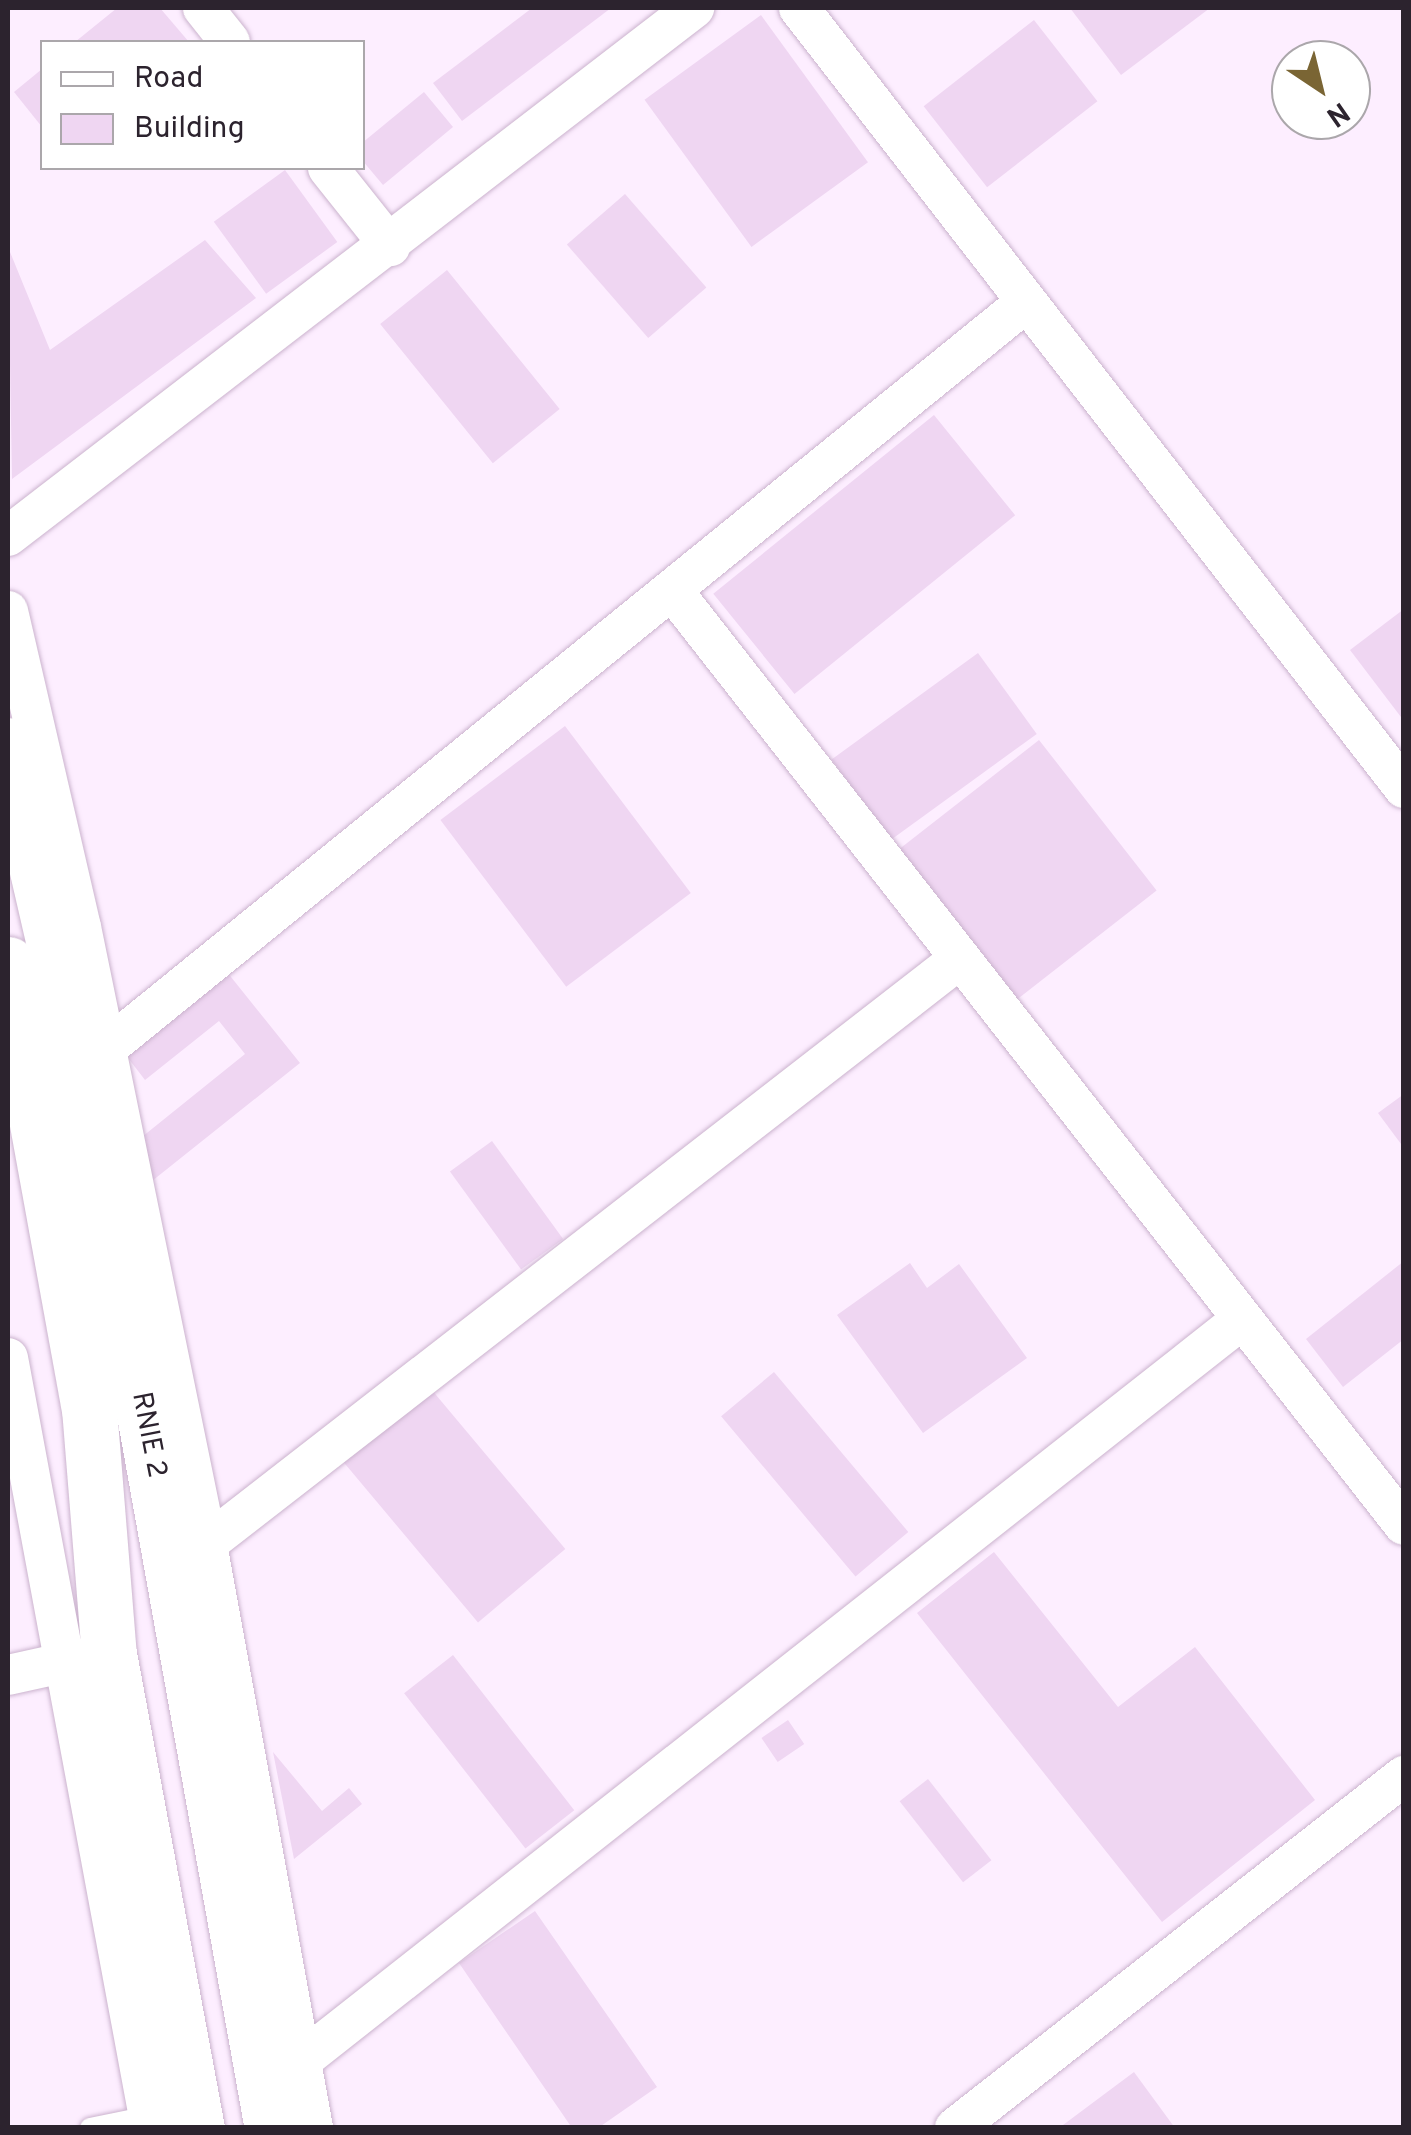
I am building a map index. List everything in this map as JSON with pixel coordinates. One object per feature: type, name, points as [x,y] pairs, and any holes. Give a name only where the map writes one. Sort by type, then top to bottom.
[{"type":"highway","name":"RNIE 2","points":[[8,746],[91,1053],[190,1557],[272,2128]]},
{"type":"highway","name":"RNIE 2","points":[[8,964],[89,1408],[84,1658],[166,2124]]},
{"type":"street","points":[[203,8],[228,40]]},
{"type":"street","points":[[8,536],[390,246],[694,8]]},
{"type":"street","points":[[798,8],[1404,788]]},
{"type":"street","points":[[330,170],[390,246]]},
{"type":"street","points":[[91,1053],[1026,303]]},
{"type":"street","points":[[672,590],[958,960],[1404,1524]]},
{"type":"street","points":[[8,611],[56,812],[91,1053]]},
{"type":"street","points":[[313,2128],[190,1557],[958,960]]},
{"type":"street","points":[[298,2063],[1241,1320]]},
{"type":"street","points":[[8,1358],[84,1658],[8,1675]]},
{"type":"street","points":[[954,2128],[1404,1776]]},
{"type":"lane","points":[[90,2128],[166,2124]]},
{"type":"building","points":[[117,8],[160,8],[187,40],[77,40]]},
{"type":"building","points":[[532,8],[611,8],[462,121],[433,83]]},
{"type":"building","points":[[1070,8],[1210,8],[1121,75]]},
{"type":"building","points":[[761,15],[868,162],[751,247],[645,100]]},
{"type":"building","points":[[1034,20],[1097,101],[987,187],[924,106]]},
{"type":"building","points":[[40,71],[40,124],[14,92]]},
{"type":"building","points":[[424,92],[453,127],[383,185],[365,164],[365,141]]},
{"type":"building","points":[[285,170],[337,242],[266,294],[214,222]]},
{"type":"building","points":[[625,194],[706,288],[648,338],[567,245]]},
{"type":"building","points":[[205,240],[256,298],[12,479],[8,247],[50,350]]},
{"type":"building","points":[[447,270],[560,409],[493,463],[380,324]]},
{"type":"building","points":[[934,415],[1015,515],[794,694],[713,594]]},
{"type":"building","points":[[1404,609],[1404,721],[1350,650]]},
{"type":"building","points":[[978,653],[1037,734],[890,840],[832,759]]},
{"type":"building","points":[[565,726],[691,893],[566,987],[440,820]]},
{"type":"building","points":[[1039,740],[1157,891],[1015,1001],[897,851]]},
{"type":"building","points":[[227,972],[300,1063],[152,1181],[127,1149],[245,1054],[219,1021],[145,1080],[125,1054]]},
{"type":"building","points":[[1404,1094],[1404,1148],[1378,1113]]},
{"type":"building","points":[[492,1141],[563,1239],[521,1269],[450,1172]]},
{"type":"building","points":[[1404,1261],[1404,1339],[1343,1387],[1306,1339]]},
{"type":"building","points":[[910,1263],[927,1288],[959,1264],[1027,1358],[923,1433],[837,1315]]},
{"type":"building","points":[[774,1372],[908,1532],[855,1576],[721,1416]]},
{"type":"building","points":[[431,1389],[565,1549],[478,1622],[344,1462]]},
{"type":"building","points":[[994,1552],[1118,1707],[1195,1647],[1315,1800],[1162,1922],[917,1613]]},
{"type":"building","points":[[453,1655],[574,1810],[525,1848],[404,1693]]},
{"type":"building","points":[[788,1720],[804,1744],[778,1762],[761,1738]]},
{"type":"building","points":[[273,1752],[322,1811],[349,1788],[362,1804],[294,1859]]},
{"type":"building","points":[[928,1779],[991,1860],[963,1882],[900,1801]]},
{"type":"building","points":[[535,1911],[657,2087],[598,2128],[572,2128],[459,1963]]},
{"type":"building","points":[[1134,2072],[1175,2128],[1059,2128]]}]
